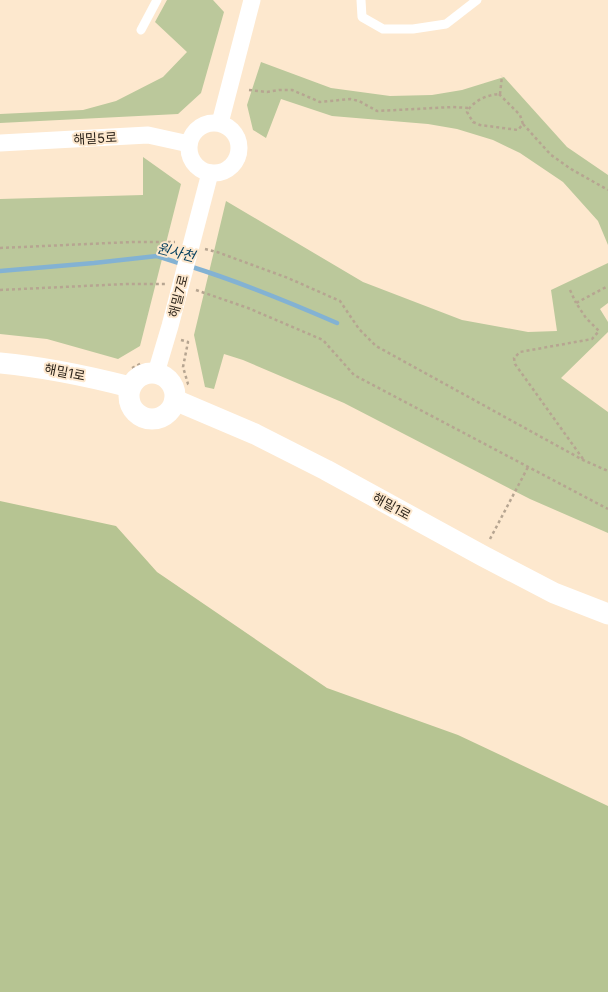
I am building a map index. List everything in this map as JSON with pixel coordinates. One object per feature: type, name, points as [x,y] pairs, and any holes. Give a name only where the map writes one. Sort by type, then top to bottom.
[{"type":"street","points":[[220,123],[252,0]]},
{"type":"street","points":[[211,122],[220,123],[228,126],[234,132],[239,140],[240,148],[238,157],[234,164],[227,170],[219,173],[210,173],[203,171],[196,166],[189,152],[189,144],[191,136],[203,125],[211,122]]},
{"type":"street","name":"해밀5로","points":[[0,143],[148,135],[189,144]]},
{"type":"street","name":"해밀7로","points":[[156,373],[170,326],[210,173]]},
{"type":"street","name":"해밀1로","points":[[0,363],[32,366],[85,376],[130,387]]},
{"type":"street","points":[[156,373],[163,375],[169,380],[173,386],[175,400],[172,407],[162,417],[156,419],[142,417],[131,407],[128,394],[130,387],[134,380],[141,375],[156,373]]},
{"type":"street","name":"해밀1로","points":[[175,400],[262,438],[326,470],[554,593],[608,614]]},
{"type":"lane","points":[[141,30],[157,0]]},
{"type":"lane","points":[[361,0],[362,17],[383,29],[413,29],[446,24],[473,1]]},
{"type":"path","points":[[500,95],[502,76]]},
{"type":"path","points":[[249,90],[266,92],[292,90],[320,102],[350,99],[359,101],[377,111],[453,107],[469,108]]},
{"type":"path","points":[[523,124],[518,130],[480,125],[473,122],[467,112],[471,105],[491,95],[500,95],[520,115],[523,124],[552,155],[571,169],[608,190]]},
{"type":"path","points":[[0,248],[132,242],[176,242]]},
{"type":"path","points":[[203,249],[217,252],[288,278],[340,301],[359,329],[376,346],[583,460],[608,471]]},
{"type":"path","points":[[576,303],[608,286]]},
{"type":"path","points":[[570,290],[576,303],[586,318],[599,332],[592,339],[520,352],[514,358],[515,364],[583,460]]},
{"type":"path","points":[[323,340],[354,375],[608,509]]},
{"type":"path","points":[[489,540],[528,467]]},
{"type":"green space","points":[[167,0],[213,0],[224,12],[201,93],[178,114],[0,123],[0,114],[83,110],[116,101],[163,77],[187,52],[155,22]]},
{"type":"green space","points":[[261,62],[331,88],[390,96],[432,95],[462,90],[504,77],[567,147],[608,175],[608,245],[598,221],[563,182],[520,153],[493,140],[457,129],[428,124],[332,116],[281,99],[266,138],[253,130],[247,105]]},
{"type":"green space","points":[[143,157],[181,184],[140,346],[118,359],[47,339],[0,334],[0,199],[143,195]]},
{"type":"green space","points":[[226,201],[363,282],[462,320],[528,332],[557,331],[551,290],[608,263],[608,303],[600,309],[608,322],[608,332],[561,378],[608,412],[608,533],[530,499],[344,403],[243,360],[224,354],[214,389],[205,387],[194,335]]},
{"type":"green space","points":[[0,501],[116,526],[157,572],[327,688],[458,735],[608,806],[608,992],[0,992]]},
{"type":"waterway","name":"원사천","points":[[0,271],[157,256],[182,264]]},
{"type":"waterway","name":"원사천","points":[[189,266],[301,307],[337,323]]}]
